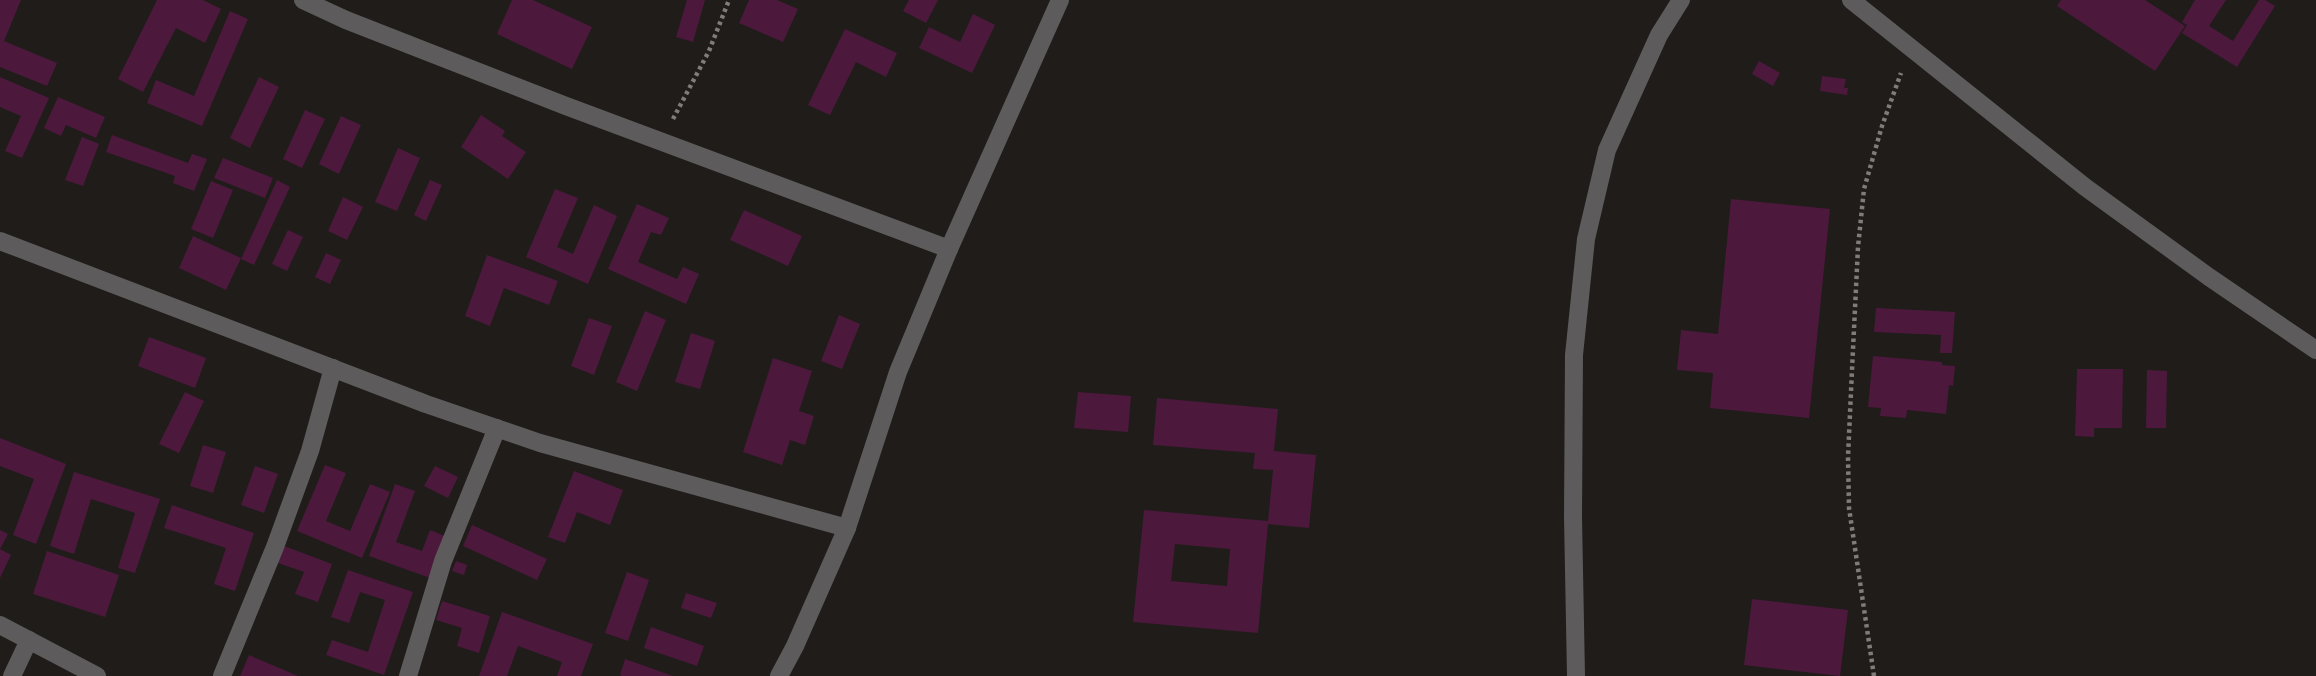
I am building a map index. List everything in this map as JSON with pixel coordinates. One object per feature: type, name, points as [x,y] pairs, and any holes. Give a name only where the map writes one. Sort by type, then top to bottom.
[{"type":"street","points":[[303,0],[346,20],[949,249]]},
{"type":"street","points":[[779,676],[847,528],[898,372],[949,249],[1060,0]]},
{"type":"street","points":[[1576,676],[1574,355],[1586,239],[1607,150],[1659,35],[1681,0]]},
{"type":"street","points":[[1851,0],[2085,187],[2209,277],[2316,349]]},
{"type":"street","points":[[0,241],[426,404],[540,443],[847,528]]},
{"type":"street","points":[[222,676],[280,535],[310,451],[333,368]]},
{"type":"street","points":[[408,676],[443,561],[497,428]]},
{"type":"street","points":[[0,625],[96,676]]},
{"type":"street","points":[[12,676],[29,640]]},
{"type":"path","points":[[661,141],[709,51],[729,0]]},
{"type":"path","points":[[1874,676],[1849,508],[1848,457],[1858,247],[1864,189],[1882,126],[1910,47]]},
{"type":"building","points":[[0,0],[21,0],[4,41],[57,63],[47,86],[0,67]]},
{"type":"building","points":[[157,0],[203,0],[221,9],[205,43],[176,28],[143,92],[118,79]]},
{"type":"building","points":[[512,0],[533,0],[592,27],[572,69],[497,34]]},
{"type":"building","points":[[687,0],[705,0],[693,42],[676,37]]},
{"type":"building","points":[[749,0],[777,0],[798,9],[783,42],[739,23]]},
{"type":"building","points":[[909,0],[938,0],[926,23],[903,11]]},
{"type":"building","points":[[2061,0],[2145,0],[2185,26],[2155,71],[2057,6]]},
{"type":"building","points":[[2195,0],[2226,0],[2209,26],[2233,41],[2259,0],[2265,0],[2275,6],[2237,67],[2182,33],[2187,25],[2182,22]]},
{"type":"building","points":[[230,11],[248,19],[202,126],[147,103],[156,80],[194,96]]},
{"type":"building","points":[[973,14],[995,25],[972,73],[919,48],[929,27],[960,42]]},
{"type":"building","points":[[845,29],[897,53],[886,77],[856,62],[830,115],[808,105]]},
{"type":"building","points":[[1759,61],[1780,73],[1773,86],[1752,74]]},
{"type":"building","points":[[1822,76],[1846,79],[1844,88],[1848,88],[1847,95],[1820,91]]},
{"type":"building","points":[[0,77],[49,98],[22,158],[5,151],[21,116],[0,107]]},
{"type":"building","points":[[259,77],[279,87],[250,148],[230,138]]},
{"type":"building","points":[[58,97],[105,117],[96,138],[66,125],[61,136],[44,128]]},
{"type":"building","points":[[305,110],[325,119],[302,168],[283,159]]},
{"type":"building","points":[[481,115],[505,131],[502,136],[526,152],[508,179],[461,147]]},
{"type":"building","points":[[341,116],[361,125],[339,174],[319,164]]},
{"type":"building","points":[[112,135],[188,163],[192,154],[207,159],[194,191],[173,183],[175,176],[106,152]]},
{"type":"building","points":[[82,137],[99,144],[83,186],[65,180]]},
{"type":"building","points":[[398,148],[420,158],[397,211],[375,202]]},
{"type":"building","points":[[223,158],[273,178],[265,198],[214,178]]},
{"type":"building","points":[[277,180],[290,187],[254,265],[241,259]]},
{"type":"building","points":[[430,180],[442,185],[426,221],[414,215]]},
{"type":"building","points":[[211,181],[233,190],[213,238],[191,229]]},
{"type":"building","points":[[555,189],[578,198],[557,247],[573,254],[594,205],[617,216],[588,284],[526,257]]},
{"type":"building","points":[[343,197],[363,207],[347,240],[328,231]]},
{"type":"building","points":[[1731,199],[1830,209],[1809,418],[1710,408],[1713,373],[1677,370],[1681,330],[1718,334]]},
{"type":"building","points":[[637,204],[669,218],[661,235],[651,232],[638,262],[677,279],[683,267],[699,274],[686,304],[608,269]]},
{"type":"building","points":[[744,210],[802,236],[788,266],[730,240]]},
{"type":"building","points":[[288,230],[303,237],[287,271],[272,264]]},
{"type":"building","points":[[193,236],[241,258],[226,290],[179,268]]},
{"type":"building","points":[[326,253],[341,260],[330,284],[315,277]]},
{"type":"building","points":[[487,255],[558,281],[549,305],[504,288],[490,326],[465,316]]},
{"type":"building","points":[[1876,308],[1955,312],[1952,353],[1940,353],[1941,335],[1874,332]]},
{"type":"building","points":[[645,311],[666,320],[637,391],[616,382]]},
{"type":"building","points":[[839,315],[860,324],[842,369],[821,361]]},
{"type":"building","points":[[589,318],[612,326],[594,375],[571,366]]},
{"type":"building","points":[[691,333],[715,341],[700,389],[675,382]]},
{"type":"building","points":[[149,337],[206,358],[195,388],[138,366]]},
{"type":"building","points":[[1873,356],[1942,362],[1942,365],[1955,366],[1953,386],[1949,385],[1946,414],[1907,410],[1906,418],[1880,416],[1881,408],[1868,407]]},
{"type":"building","points":[[773,358],[812,371],[799,411],[814,416],[805,445],[790,440],[782,465],[743,452]]},
{"type":"building","points":[[2077,369],[2123,369],[2122,428],[2094,428],[2094,437],[2075,436]]},
{"type":"building","points":[[2147,370],[2167,371],[2166,428],[2146,428]]},
{"type":"building","points":[[185,392],[204,401],[179,453],[159,444]]},
{"type":"building","points":[[1078,392],[1131,396],[1128,432],[1074,428]]},
{"type":"building","points":[[1157,398],[1278,409],[1274,451],[1316,455],[1309,528],[1268,524],[1258,633],[1133,622],[1144,510],[1268,521],[1273,470],[1253,469],[1255,453],[1153,445]],"holes":[[[1175,544],[1230,549],[1227,586],[1171,581]]]},
{"type":"building","points":[[0,438],[66,464],[36,544],[13,535],[34,479],[0,466]]},
{"type":"building","points":[[203,445],[226,452],[213,493],[190,486]]},
{"type":"building","points":[[325,465],[346,473],[326,521],[350,531],[370,484],[390,492],[362,558],[297,531]]},
{"type":"building","points":[[255,466],[278,474],[264,513],[241,505]]},
{"type":"building","points":[[435,466],[458,477],[448,498],[424,486]]},
{"type":"building","points":[[574,471],[623,490],[610,525],[577,512],[565,543],[548,537]]},
{"type":"building","points":[[74,472],[160,499],[135,573],[118,568],[135,513],[91,499],[74,554],[50,546]]},
{"type":"building","points":[[395,484],[415,491],[396,542],[422,551],[430,530],[445,536],[430,578],[369,556]]},
{"type":"building","points":[[172,505],[254,533],[235,591],[214,584],[226,548],[164,528]]},
{"type":"building","points":[[472,525],[547,559],[537,580],[463,546]]},
{"type":"building","points":[[0,530],[8,534],[0,549]]},
{"type":"building","points":[[284,546],[332,564],[318,602],[295,594],[304,572],[278,563]]},
{"type":"building","points":[[0,549],[11,555],[0,578]]},
{"type":"building","points":[[47,551],[119,575],[105,617],[33,594]]},
{"type":"building","points":[[456,561],[467,565],[464,575],[452,571]]},
{"type":"building","points":[[348,570],[413,592],[384,675],[326,655],[332,640],[368,652],[385,600],[360,592],[349,623],[331,617]]},
{"type":"building","points":[[627,572],[649,580],[628,641],[605,633]]},
{"type":"building","points":[[686,593],[717,603],[711,618],[681,608]]},
{"type":"building","points":[[1752,599],[1848,610],[1840,676],[1744,665]]},
{"type":"building","points":[[442,601],[490,616],[479,653],[457,646],[462,628],[436,620]]},
{"type":"building","points":[[502,612],[593,644],[581,676],[557,676],[562,662],[518,646],[507,676],[479,676]]},
{"type":"building","points":[[651,627],[704,646],[697,666],[644,648]]},
{"type":"building","points":[[249,655],[298,676],[240,676]]},
{"type":"building","points":[[625,659],[673,676],[622,676],[620,675]]}]
